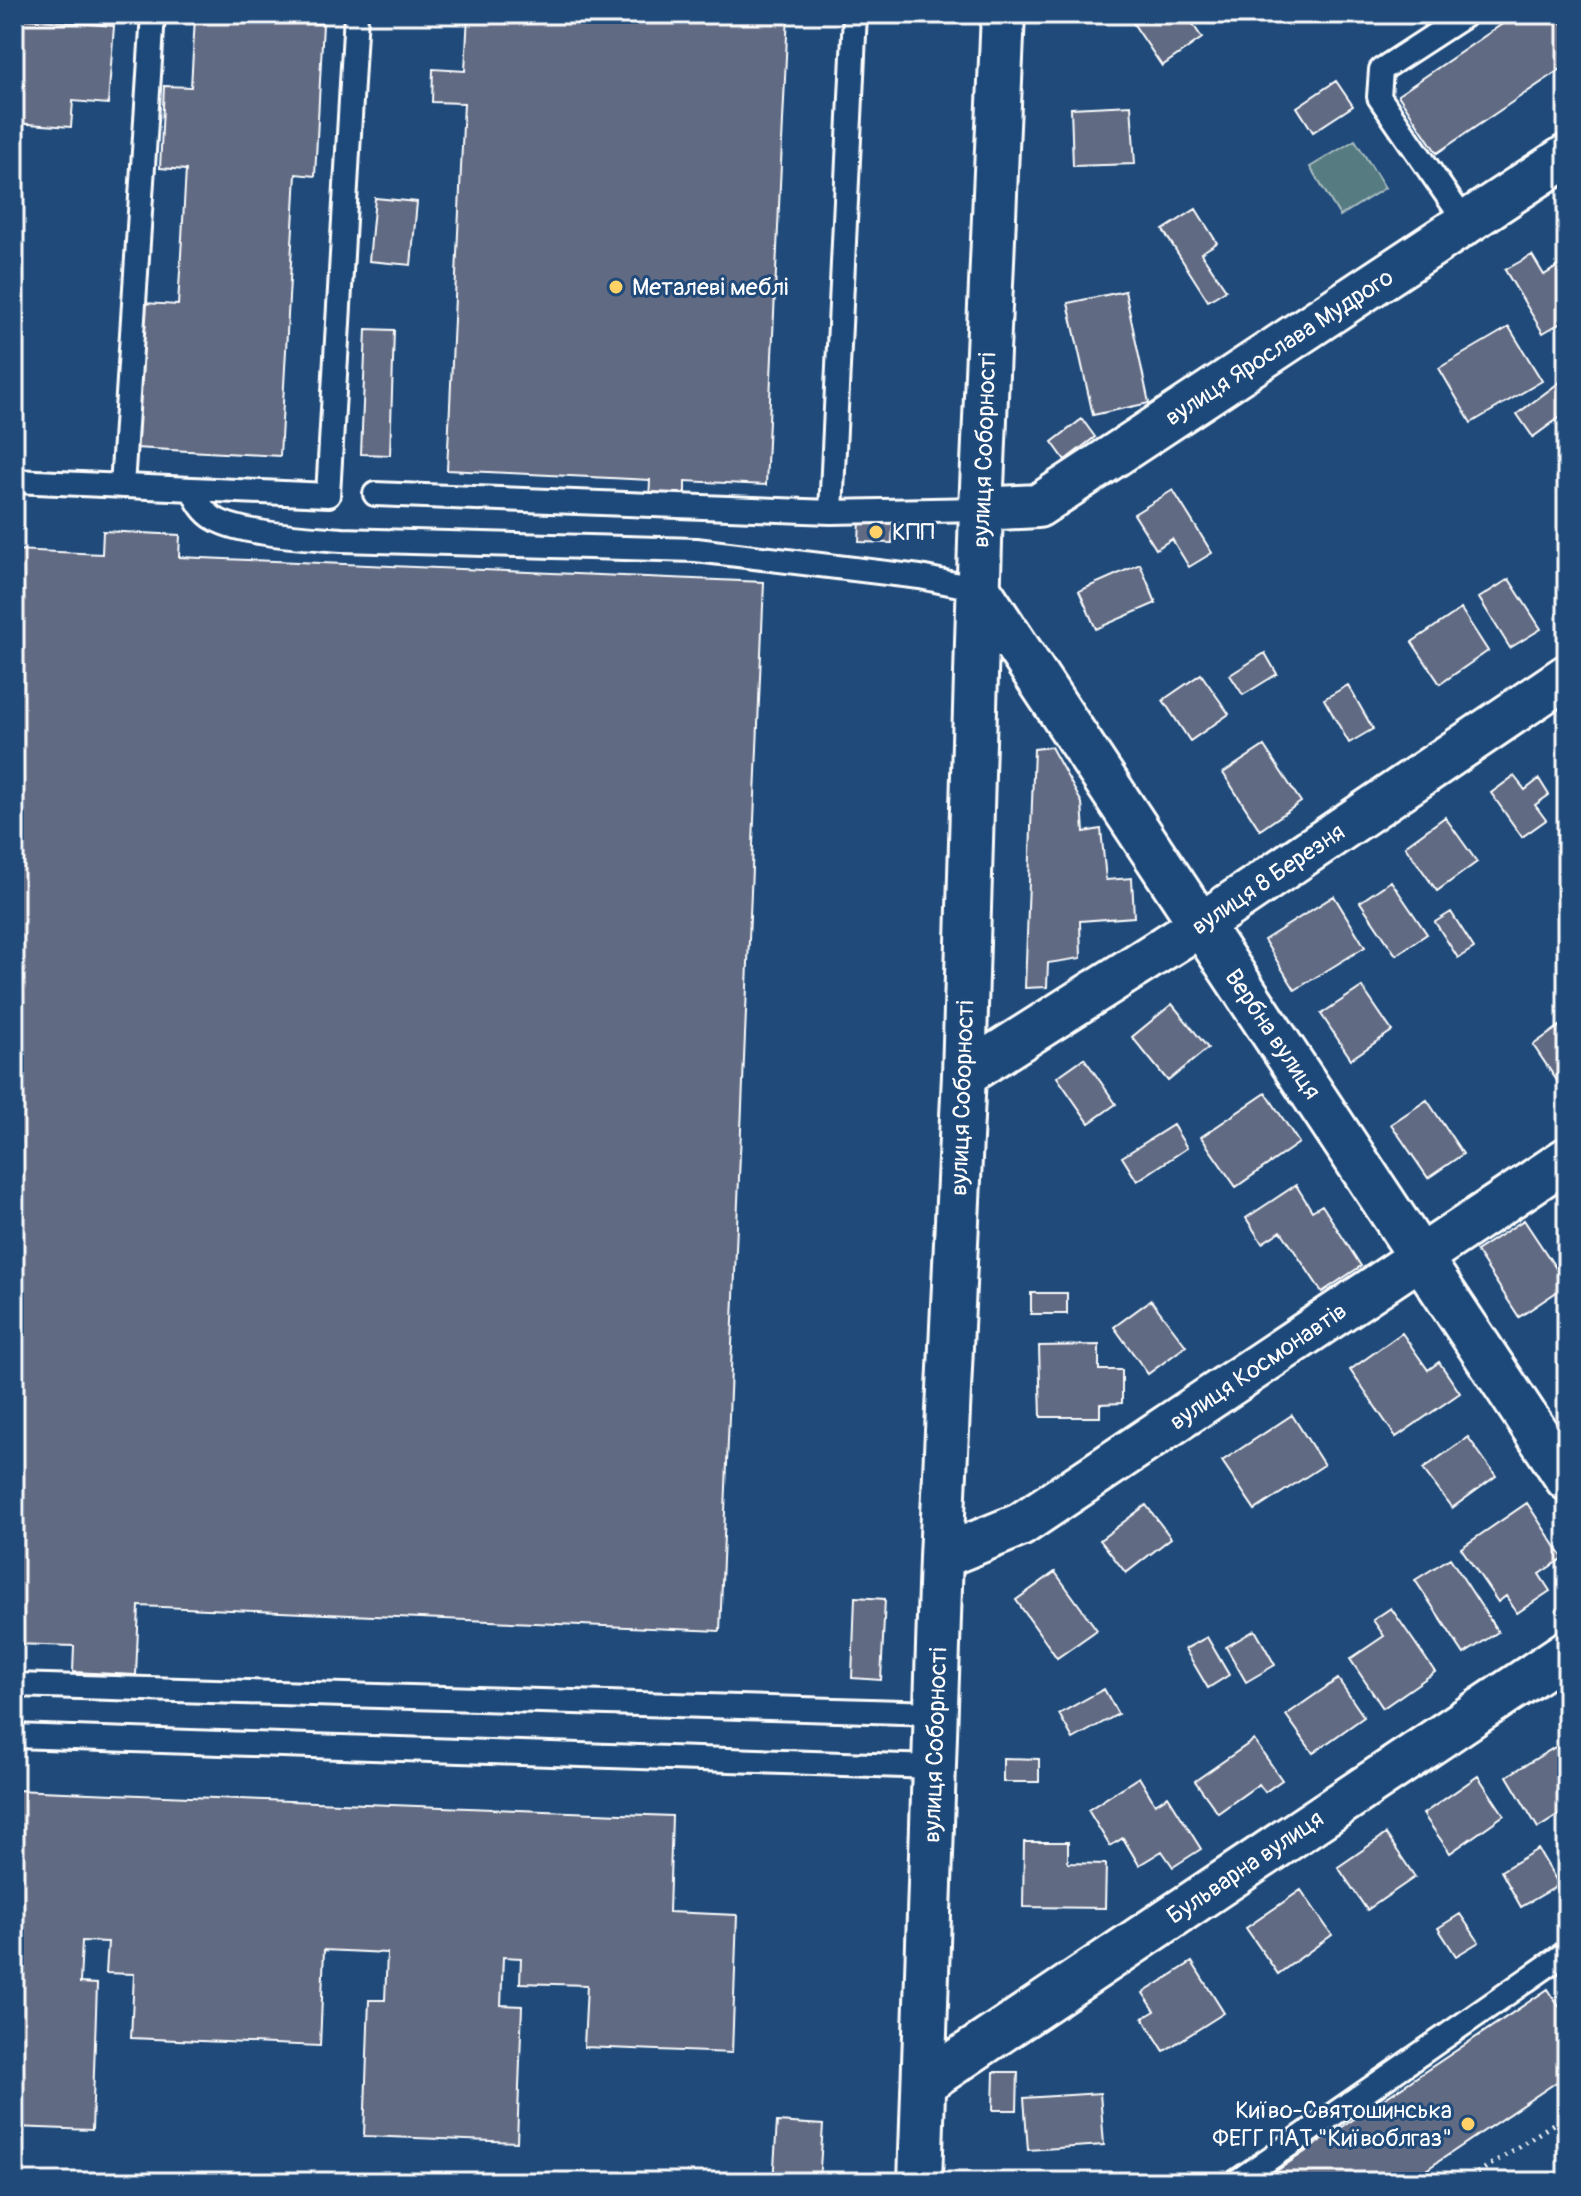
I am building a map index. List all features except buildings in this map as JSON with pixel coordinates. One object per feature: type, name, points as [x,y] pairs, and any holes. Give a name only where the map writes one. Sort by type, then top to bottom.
[{"type":"street","name":"вулиця Соборності","points":[[920,2182],[941,1557],[964,1075],[981,509],[1003,14]]},
{"type":"street","name":"вулиця Ярослава Мудрого","points":[[981,509],[1038,506],[1567,156]]},
{"type":"street","name":"Вербна вулиця","points":[[979,589],[1567,1479]]},
{"type":"street","name":"вулиця 8 Березня","points":[[964,1075],[1200,925],[1567,676]]},
{"type":"street","name":"вулиця Космонавтів","points":[[941,1557],[1020,1525],[1567,1159]]},
{"type":"street","name":"Бульварна вулиця","points":[[924,2083],[1567,1652]]},
{"type":"lane","points":[[122,486],[153,14]]},
{"type":"lane","points":[[14,481],[328,495],[356,14]]},
{"type":"lane","points":[[831,512],[855,14]]},
{"type":"lane","points":[[1466,223],[1379,97],[1381,70],[1467,14]]},
{"type":"lane","points":[[192,489],[199,504],[215,519],[286,535],[357,541],[696,550],[920,577],[979,589]]},
{"type":"lane","points":[[375,494],[831,512],[981,509]]},
{"type":"lane","points":[[14,1685],[936,1713]]},
{"type":"lane","points":[[14,1736],[934,1767]]},
{"type":"lane","points":[[1236,2182],[1567,1952]]},
{"type":"path","points":[[1464,2182],[1567,2115]]},
{"type":"green space","points":[[1355,140],[1385,188],[1340,216],[1310,167]]},
{"type":"place","name":"Металеві меблі","points":[[616,287]]},
{"type":"place","name":"КПП","points":[[876,532]]},
{"type":"place","name":"Київо-Святошинська ФЕГГ ПАТ \"Київоблгаз\"","points":[[1468,2124]]}]
